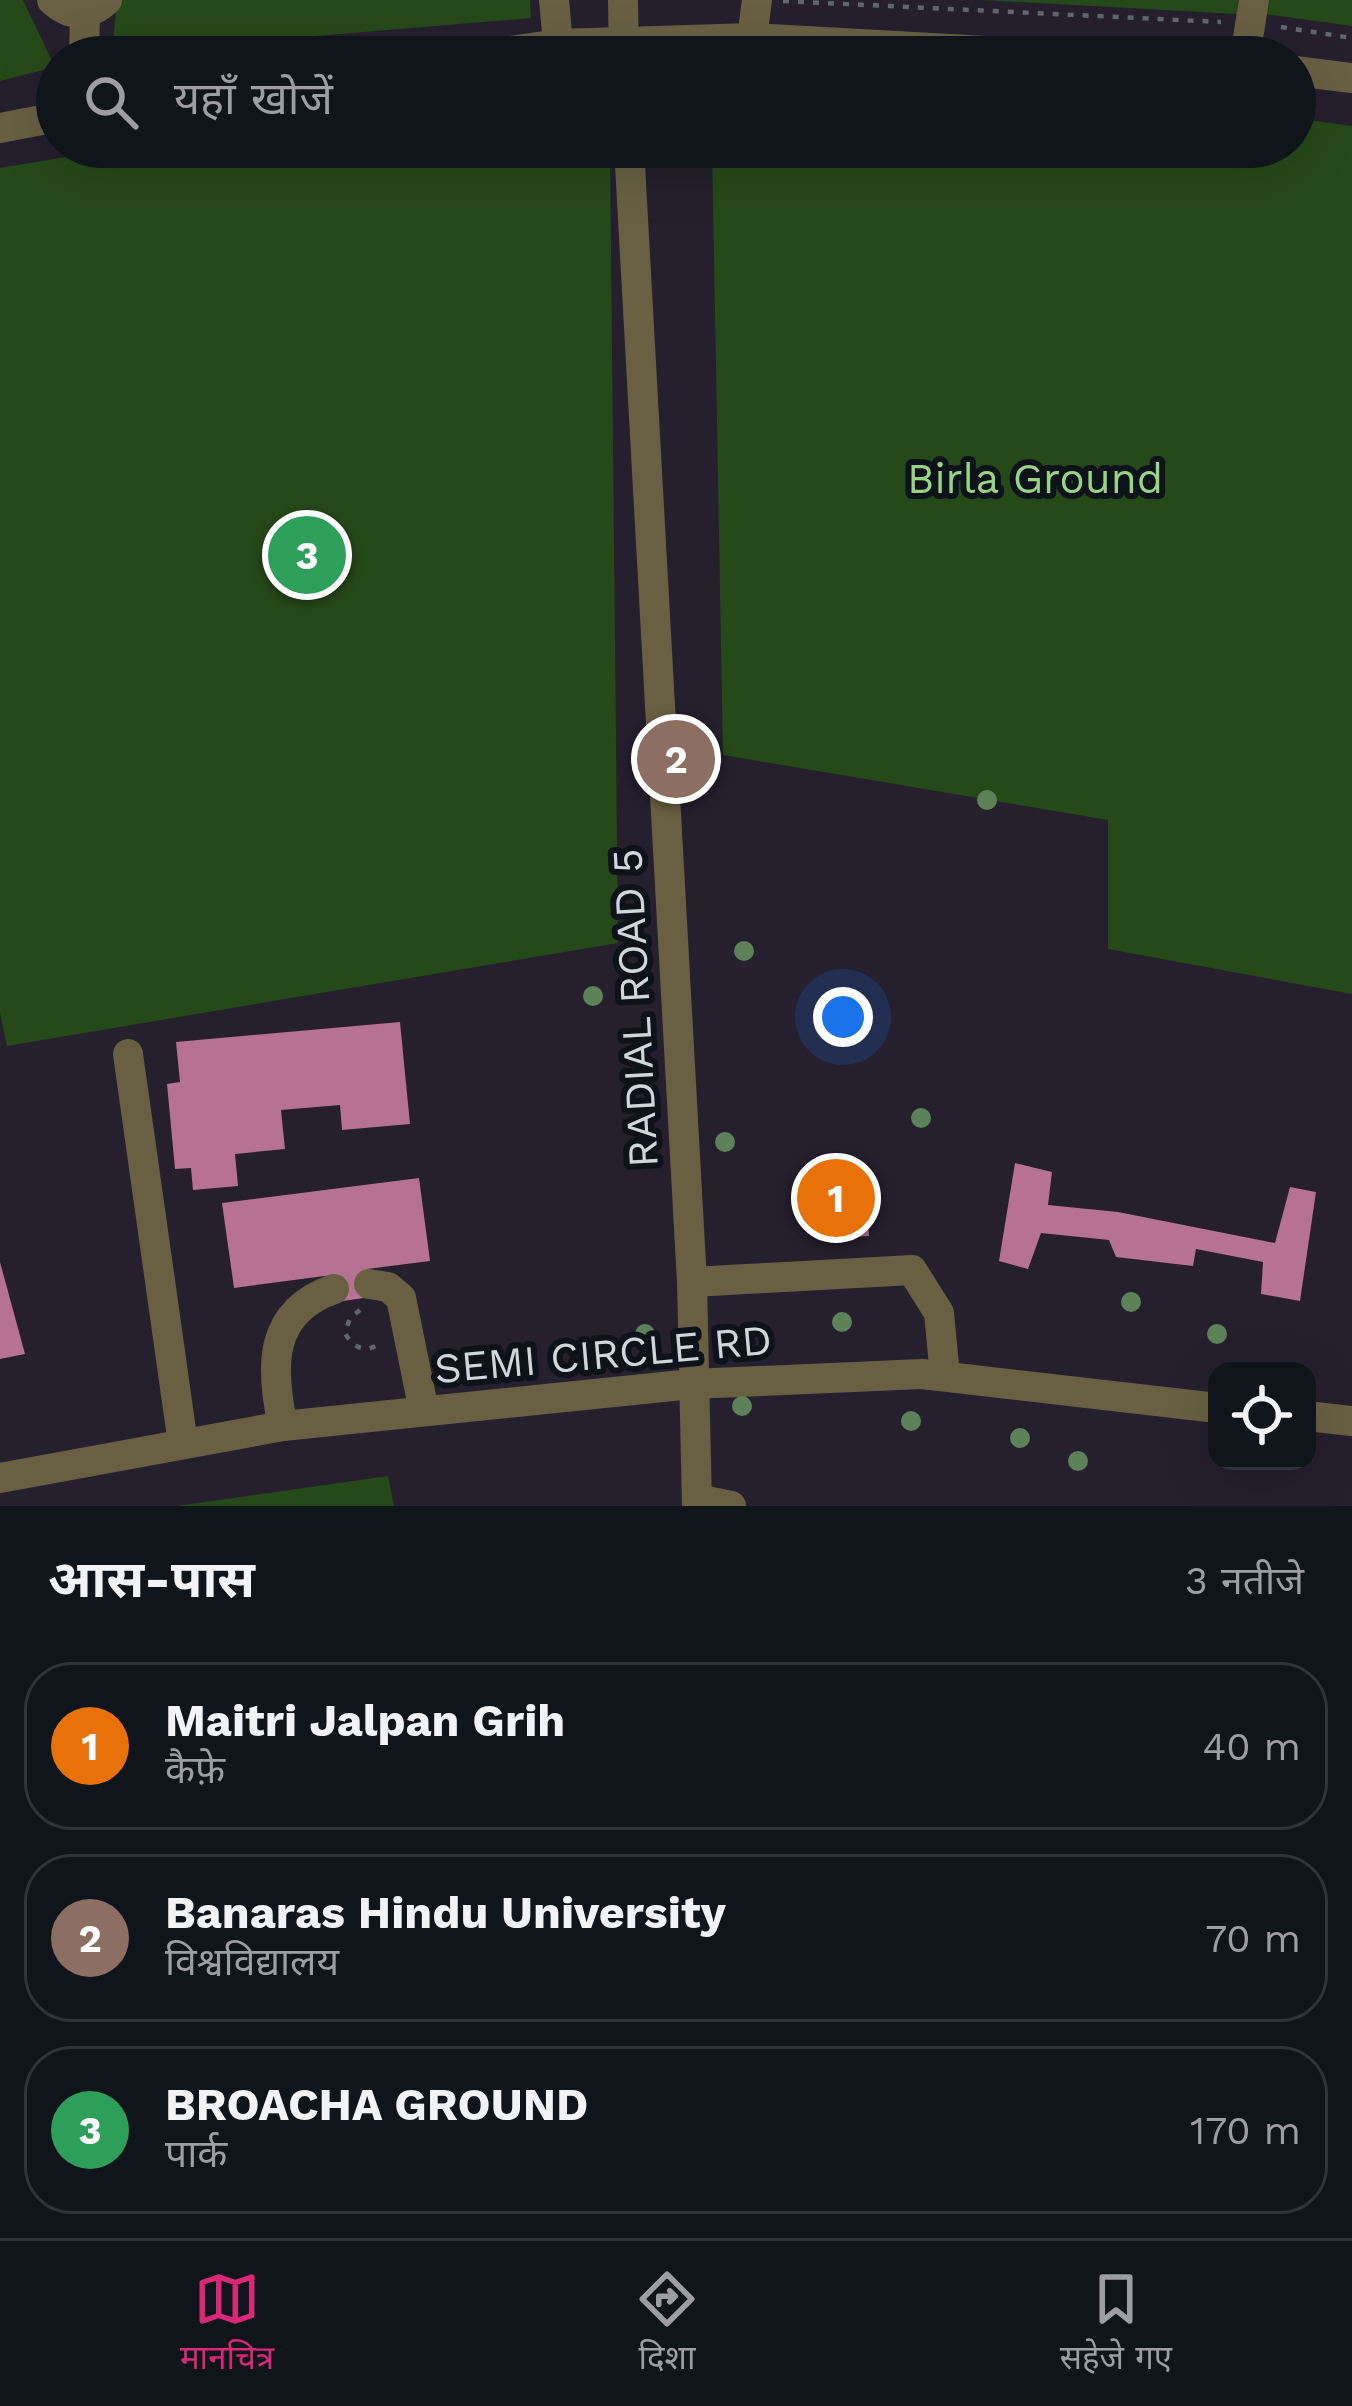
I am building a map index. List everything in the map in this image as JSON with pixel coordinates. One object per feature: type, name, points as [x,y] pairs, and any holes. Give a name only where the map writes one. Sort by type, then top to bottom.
[{"type":"lane","points":[[52,0],[73,13],[96,7]]},
{"type":"lane","points":[[554,0],[557,36]]},
{"type":"lane","points":[[623,0],[623,36]]},
{"type":"lane","points":[[752,36],[761,0]]},
{"type":"lane","points":[[1316,74],[1352,79]]},
{"type":"lane","points":[[0,128],[36,121]]},
{"type":"lane","name":"RADIAL ROAD 5","points":[[630,168],[692,1282],[697,1502]]},
{"type":"lane","points":[[128,1054],[183,1444]]},
{"type":"lane","points":[[692,1282],[912,1270],[939,1313],[944,1376]]},
{"type":"lane","points":[[283,1426],[277,1385],[279,1336],[310,1298],[359,1300],[388,1288],[401,1298],[424,1411]]},
{"type":"lane","name":"SEMI CIRCLE RD","points":[[0,1478],[283,1426],[692,1384],[922,1374],[1208,1407]]},
{"type":"lane","points":[[1316,1418],[1352,1421]]},
{"type":"lane","points":[[697,1502],[731,1506]]},
{"type":"path","points":[[761,0],[1252,12],[1352,38]]},
{"type":"path","points":[[359,1300],[345,1328],[348,1340],[365,1349],[386,1336]]},
{"type":"shaded area","points":[[0,0],[1352,0],[1352,1506],[0,1506]]},
{"type":"green space","points":[[0,0],[23,0],[40,36],[36,36],[36,72],[0,81]]},
{"type":"green space","points":[[117,0],[530,0],[531,18],[316,36],[114,36]]},
{"type":"green space","points":[[982,0],[1238,0],[1237,14]]},
{"type":"green space","points":[[1267,0],[1352,0],[1352,26],[1265,14]]},
{"type":"green space","name":"Birla Ground","points":[[1316,121],[1352,126],[1352,994],[1108,949],[1108,820],[723,755],[712,168],[1316,168]]},
{"type":"green space","points":[[36,162],[36,168],[610,168],[618,943],[7,1046],[0,1013],[0,168]]},
{"type":"green space","points":[[388,1476],[394,1506],[177,1506]]},
{"type":"building","points":[[400,1022],[410,1124],[342,1130],[340,1105],[281,1110],[285,1149],[235,1154],[238,1186],[193,1190],[191,1168],[175,1169],[167,1084],[180,1082],[176,1042]]},
{"type":"building","points":[[1015,1163],[1052,1172],[1048,1205],[1118,1212],[1275,1243],[1290,1187],[1316,1192],[1300,1301],[1261,1294],[1263,1262],[1196,1249],[1193,1266],[1116,1257],[1109,1240],[1041,1233],[1028,1269],[999,1261]]},
{"type":"building","points":[[419,1178],[430,1261],[367,1269],[371,1297],[336,1302],[332,1275],[234,1288],[222,1203]]},
{"type":"building","points":[[866,1190],[869,1236],[832,1238],[830,1192]]},
{"type":"building","points":[[0,1262],[25,1354],[0,1359]]},
{"type":"place","name":"BROACHA GROUND","points":[[307,555]]},
{"type":"place","name":"Banaras Hindu University","points":[[676,759]]},
{"type":"place","name":"Maitri Jalpan Grih","points":[[836,1198]]}]
